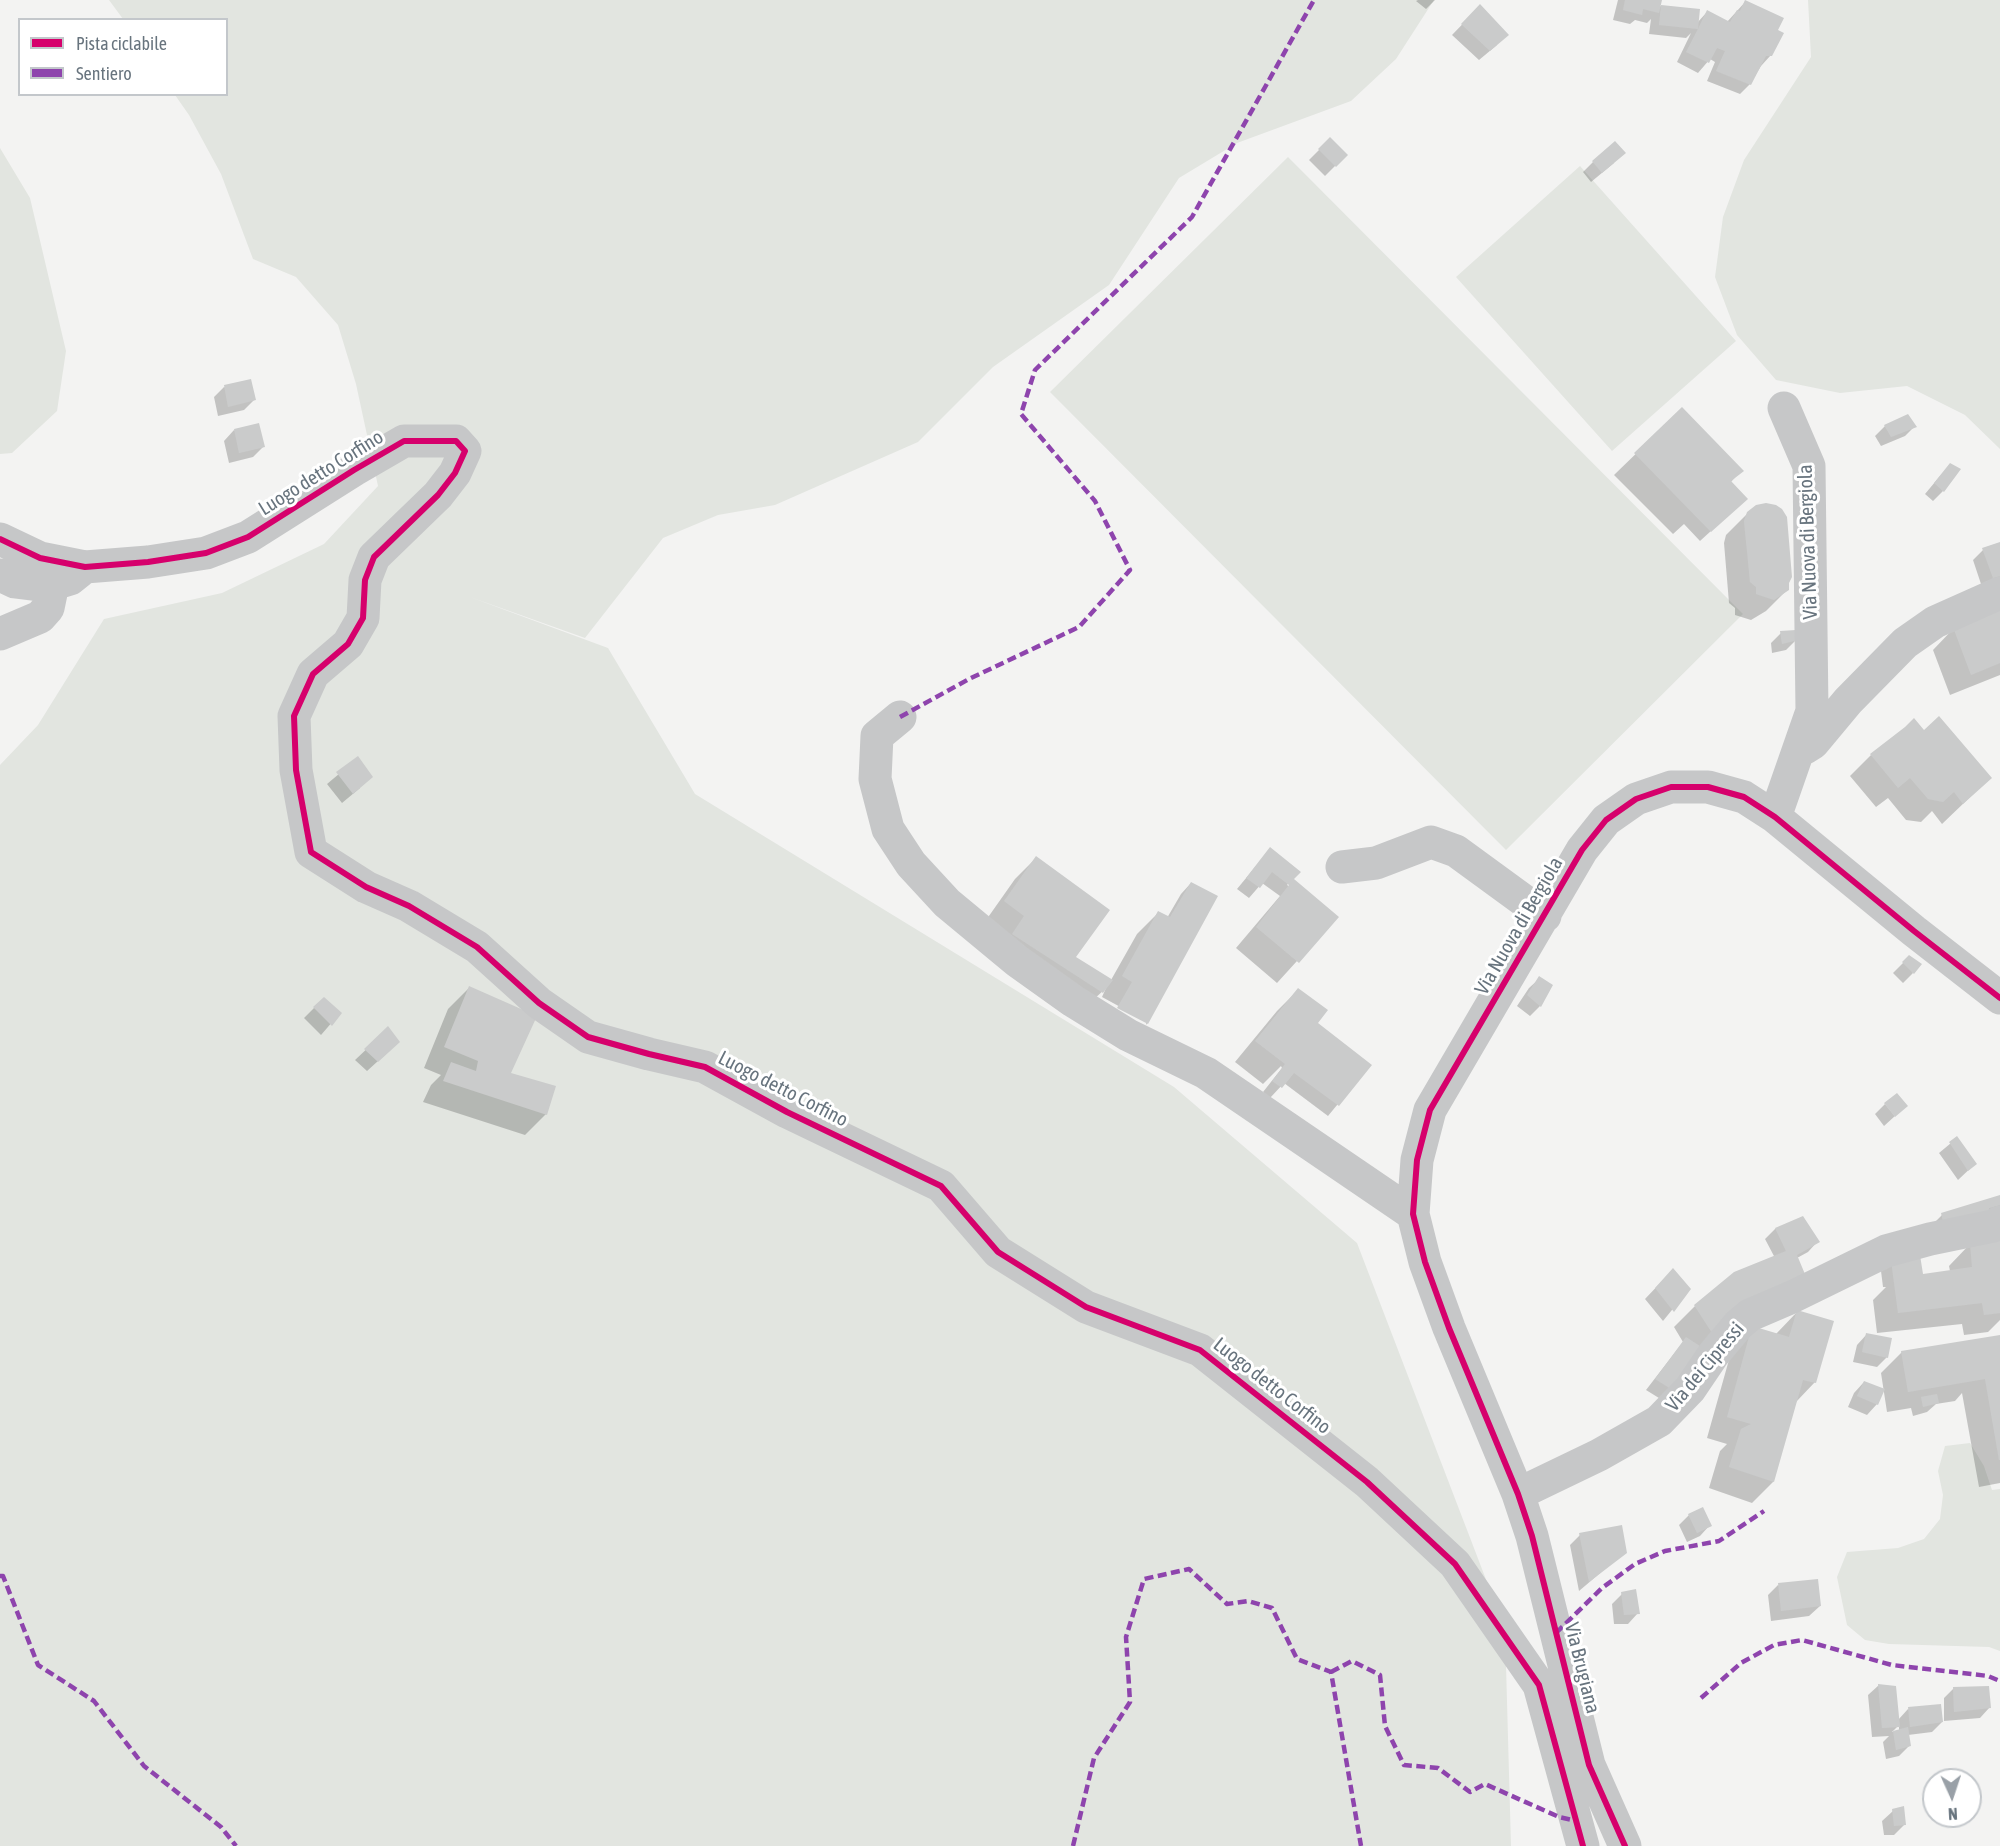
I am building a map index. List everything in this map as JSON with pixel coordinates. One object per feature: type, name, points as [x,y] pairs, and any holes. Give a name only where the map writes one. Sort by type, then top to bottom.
[{"type":"street","name":"Via Nuova di Bergiola","points":[[1775,817],[1812,711],[1809,466],[1784,408]]},
{"type":"street","name":"Luogo detto Corfino","points":[[0,539],[40,558],[85,567],[148,562],[206,553],[248,537],[404,441],[456,441],[465,451],[455,473],[438,495],[374,557],[365,580],[363,618],[348,644],[313,674],[294,716],[296,770],[312,852],[366,887],[409,906],[477,947],[539,1003],[588,1037],[705,1067],[787,1112],[941,1186],[998,1252],[1086,1307],[1200,1350],[1367,1482],[1455,1564],[1539,1684],[1583,1846]]},
{"type":"street","points":[[0,575],[15,582],[47,586],[70,579],[85,567]]},
{"type":"street","points":[[0,634],[40,617],[48,608],[53,584]]},
{"type":"street","points":[[1797,754],[1813,743],[1848,701],[1905,643],[1935,622],[2000,593]]},
{"type":"street","points":[[900,717],[877,736],[876,778],[888,828],[911,864],[947,903],[1017,961],[1073,1001],[1128,1035],[1206,1073],[1413,1214]]},
{"type":"street","name":"Via Nuova di Bergiola","points":[[1518,1494],[1449,1328],[1425,1262],[1413,1214],[1417,1160],[1430,1110],[1582,850],[1606,820],[1636,799],[1671,788],[1708,787],[1744,797],[1775,817],[2000,998]]},
{"type":"street","points":[[1342,867],[1376,863],[1431,842],[1456,851],[1545,916]]},
{"type":"street","name":"Via dei Cipressi","points":[[1518,1494],[1599,1455],[1659,1421],[1690,1389],[1713,1355],[1738,1325],[1750,1315],[1886,1251],[1992,1226],[2000,1222]]},
{"type":"street","name":"Via Brugiana","points":[[1518,1494],[1532,1536],[1589,1765],[1625,1846]]},
{"type":"shaded area","points":[[109,0],[1434,0],[1396,59],[1351,101],[1237,143],[1179,178],[1109,285],[993,367],[918,442],[775,505],[718,515],[663,538],[585,638],[470,597],[608,648],[695,794],[1174,1087],[1357,1243],[1505,1629],[1511,1846],[0,1846],[0,765],[38,725],[104,619],[222,593],[324,544],[378,486],[356,384],[338,325],[296,277],[253,259],[221,174],[189,115],[176,96],[228,96],[228,18],[122,18]]},
{"type":"shaded area","points":[[1808,0],[2000,0],[2000,449],[1965,415],[1907,386],[1840,393],[1776,380],[1737,335],[1715,277],[1723,217],[1744,160],[1811,57]]},
{"type":"shaded area","points":[[0,148],[30,198],[66,351],[57,411],[12,453],[0,454]]},
{"type":"shaded area","points":[[1288,157],[1743,614],[1506,850],[1050,392]]},
{"type":"shaded area","points":[[1580,166],[1736,341],[1612,451],[1456,277]]},
{"type":"shaded area","points":[[1970,1443],[1984,1466],[1992,1490],[2000,1489],[2000,1651],[1989,1647],[1889,1644],[1865,1640],[1847,1625],[1837,1577],[1847,1552],[1898,1548],[1924,1539],[1940,1519],[1943,1495],[1938,1471],[1945,1446]]},
{"type":"building","points":[[1625,0],[1662,0],[1659,13],[1643,9],[1642,15],[1623,10]]},
{"type":"building","points":[[1745,0],[1784,18],[1778,30],[1784,33],[1772,56],[1766,56],[1751,85],[1716,71],[1725,51],[1717,48],[1709,63],[1686,52],[1707,10],[1730,22],[1737,10],[1740,11]]},
{"type":"building","points":[[1480,4],[1509,35],[1490,51],[1461,24]]},
{"type":"building","points":[[1661,5],[1700,9],[1698,29],[1659,25]]},
{"type":"building","points":[[1330,137],[1348,155],[1336,167],[1318,149]]},
{"type":"building","points":[[1615,141],[1626,153],[1602,173],[1592,161]]},
{"type":"building","points":[[251,379],[256,400],[228,407],[224,385]]},
{"type":"building","points":[[1682,407],[1744,471],[1731,481],[1748,499],[1711,532],[1634,453]]},
{"type":"building","points":[[1908,414],[1917,427],[1891,437],[1884,425]]},
{"type":"building","points":[[259,423],[265,447],[239,453],[234,429]]},
{"type":"building","points":[[1950,463],[1961,469],[1944,492],[1934,483]]},
{"type":"building","points":[[1766,503],[1782,509],[1787,517],[1792,577],[1789,590],[1774,600],[1756,594],[1756,587],[1750,582],[1744,521],[1747,512],[1756,505]]},
{"type":"building","points":[[2000,542],[2000,576],[1993,578],[1982,548]]},
{"type":"building","points":[[2000,609],[2000,663],[1971,675],[1953,627]]},
{"type":"building","points":[[1796,630],[1798,640],[1782,644],[1780,631]]},
{"type":"building","points":[[1939,716],[1992,778],[1963,804],[1954,792],[1943,802],[1928,799],[1910,778],[1898,788],[1870,754],[1914,718],[1924,730]]},
{"type":"building","points":[[358,756],[373,777],[353,794],[336,772]]},
{"type":"building","points":[[1270,847],[1301,872],[1294,879],[1339,917],[1299,963],[1256,927],[1289,885],[1272,872],[1260,888],[1246,878]]},
{"type":"building","points":[[1036,856],[1110,910],[1076,957],[1113,980],[1103,993],[1012,934],[1024,916],[1004,901]]},
{"type":"building","points":[[1191,882],[1218,896],[1148,1024],[1117,1008],[1132,982],[1122,976],[1158,911],[1170,917]]},
{"type":"building","points":[[1909,955],[1922,964],[1914,974],[1902,962]]},
{"type":"building","points":[[1539,976],[1553,985],[1541,1007],[1527,995]]},
{"type":"building","points":[[469,986],[537,1016],[511,1073],[556,1086],[547,1115],[443,1081],[451,1062],[476,1071],[478,1061],[444,1047]]},
{"type":"building","points":[[1298,988],[1328,1010],[1318,1023],[1372,1065],[1339,1106],[1294,1073],[1282,1088],[1272,1081],[1285,1064],[1255,1041]]},
{"type":"building","points":[[324,997],[342,1013],[332,1026],[313,1007]]},
{"type":"building","points":[[388,1026],[400,1042],[378,1062],[364,1049]]},
{"type":"building","points":[[1897,1093],[1908,1106],[1895,1117],[1884,1103]]},
{"type":"building","points":[[1957,1136],[1977,1164],[1968,1171],[1949,1142]]},
{"type":"building","points":[[2000,1195],[2000,1205],[1989,1208],[1989,1214],[1944,1226],[1941,1213]]},
{"type":"building","points":[[1803,1216],[1820,1242],[1797,1255],[1807,1279],[1714,1336],[1694,1305],[1734,1272],[1786,1251],[1775,1228]]},
{"type":"building","points":[[2000,1238],[2000,1313],[1984,1315],[1982,1303],[1898,1313],[1891,1260],[1920,1255],[1923,1274],[1972,1267],[1970,1243]]},
{"type":"building","points":[[1673,1268],[1691,1289],[1674,1312],[1655,1288]]},
{"type":"building","points":[[1797,1310],[1834,1321],[1816,1383],[1803,1380],[1774,1482],[1729,1467],[1741,1429],[1751,1424],[1727,1417],[1752,1326],[1789,1337]]},
{"type":"building","points":[[1866,1333],[1892,1338],[1888,1358],[1862,1352]]},
{"type":"building","points":[[2000,1335],[1999,1460],[1985,1379],[1908,1392],[1901,1351]]},
{"type":"building","points":[[1686,1337],[1709,1352],[1679,1394],[1655,1379]]},
{"type":"building","points":[[1864,1381],[1885,1389],[1878,1405],[1857,1396]]},
{"type":"building","points":[[1937,1394],[1939,1403],[1923,1407],[1921,1397]]},
{"type":"building","points":[[1703,1507],[1712,1526],[1697,1533],[1688,1514]]},
{"type":"building","points":[[1622,1525],[1627,1553],[1589,1582],[1579,1533]]},
{"type":"building","points":[[1818,1579],[1821,1606],[1781,1611],[1778,1583]]},
{"type":"building","points":[[1636,1589],[1640,1614],[1624,1615],[1621,1592]]},
{"type":"building","points":[[1878,1684],[1896,1686],[1900,1727],[1882,1728]]},
{"type":"building","points":[[1989,1686],[1991,1708],[1954,1712],[1953,1687]]},
{"type":"building","points":[[1941,1704],[1943,1722],[1910,1727],[1908,1707]]},
{"type":"building","points":[[1908,1727],[1911,1746],[1896,1750],[1893,1731]]},
{"type":"building","points":[[1904,1806],[1906,1825],[1894,1826],[1892,1809]]},
{"type":"marked path","points":[[900,717],[969,679],[1079,627],[1130,570],[1095,501],[1021,414],[1035,370],[1192,217],[1314,0]]},
{"type":"marked path","points":[[1556,1633],[1602,1588],[1635,1564],[1665,1551],[1719,1541],[1764,1511]]},
{"type":"marked path","points":[[1073,1846],[1094,1758],[1130,1702],[1126,1637],[1144,1579],[1189,1569],[1227,1604],[1248,1601],[1272,1608],[1297,1659],[1331,1672],[1361,1846]]},
{"type":"marked path","points":[[0,1576],[3,1576],[38,1665],[94,1701],[144,1766],[221,1827],[236,1846]]},
{"type":"marked path","points":[[1701,1698],[1741,1663],[1774,1645],[1802,1640],[1892,1665],[1988,1676],[2000,1681]]},
{"type":"marked path","points":[[1331,1672],[1352,1661],[1380,1675],[1385,1726],[1404,1765],[1438,1768],[1470,1792],[1485,1784],[1559,1817],[1577,1821]]},
{"type":"cycle path","points":[[0,539],[40,558],[85,567],[148,562],[206,553],[248,537],[404,441],[456,441],[465,451],[455,473],[438,495],[374,557],[365,580],[363,618],[348,644],[313,674],[294,716],[296,770],[311,852],[366,887],[409,906],[477,947],[539,1003],[588,1037],[705,1067],[787,1112],[941,1186],[998,1252],[1086,1307],[1200,1350],[1367,1482],[1455,1564],[1539,1685],[1583,1846]]},
{"type":"cycle path","points":[[1625,1846],[1589,1765],[1532,1536],[1518,1494],[1449,1328],[1425,1262],[1413,1214],[1417,1160],[1430,1110],[1582,850],[1606,820],[1636,799],[1671,787],[1708,787],[1744,797],[1775,817],[2000,998]]}]
